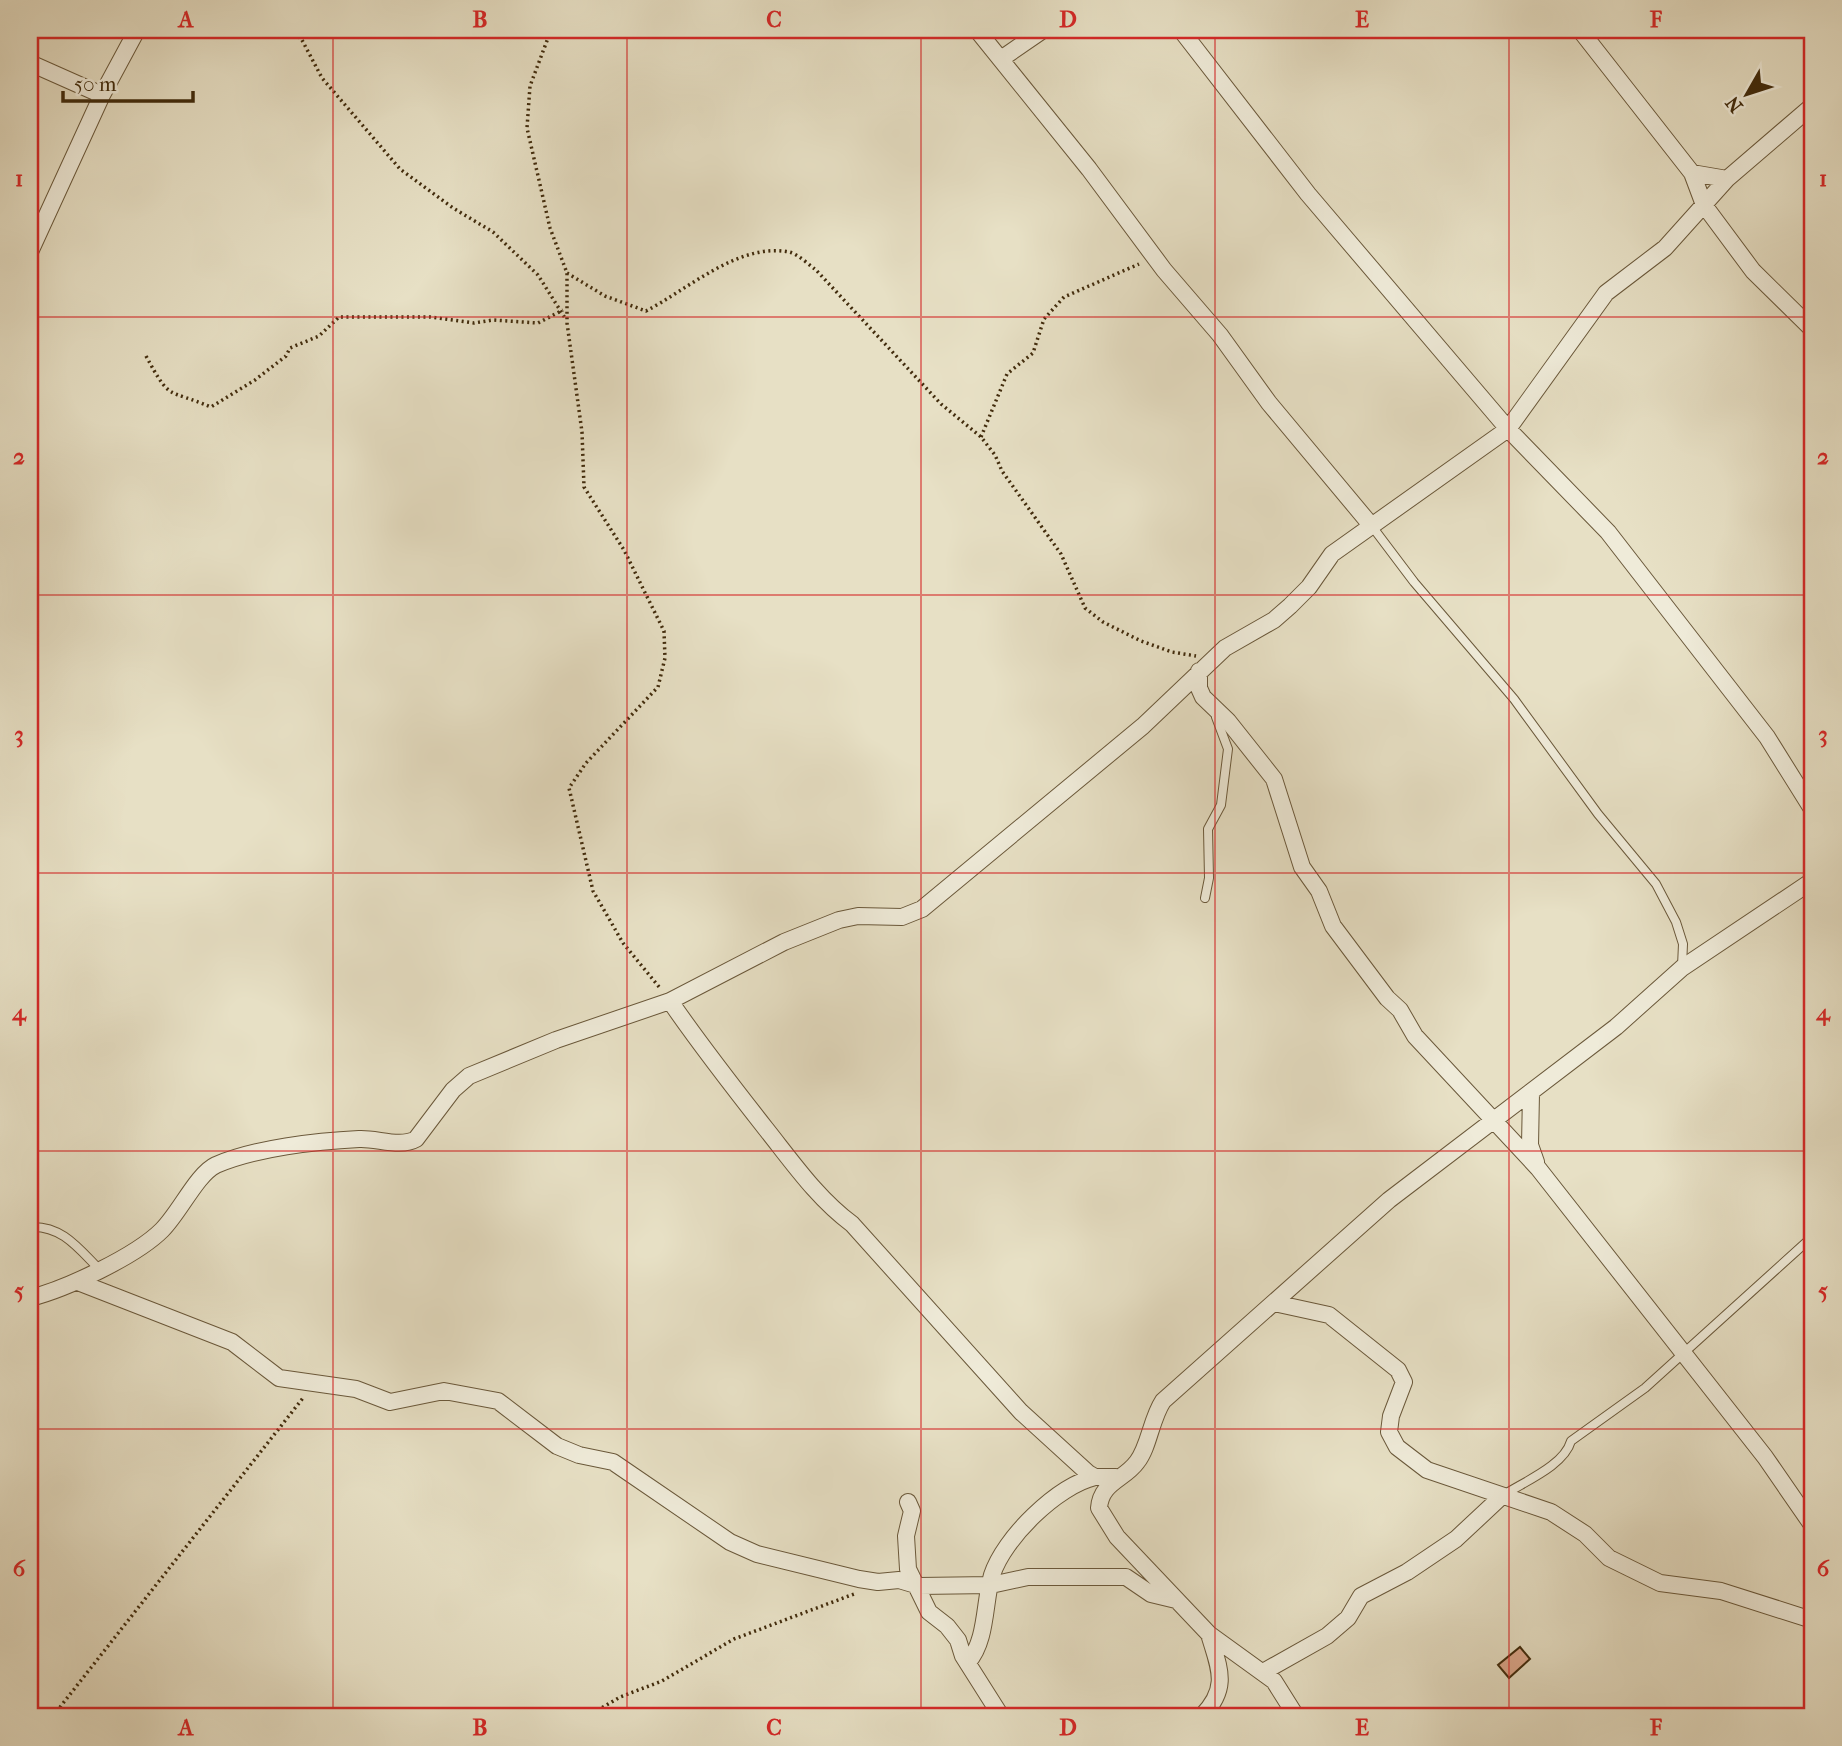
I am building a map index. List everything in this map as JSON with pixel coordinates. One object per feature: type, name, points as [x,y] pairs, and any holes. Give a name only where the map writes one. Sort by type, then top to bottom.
[{"type":"street","points":[[30,252],[102,95],[136,30]]},
{"type":"street","points":[[977,30],[1152,254],[1220,335],[1269,403],[1370,524]]},
{"type":"street","points":[[1001,59],[1042,30]]},
{"type":"street","points":[[1181,30],[1308,194],[1508,429],[1608,532],[1767,737],[1812,809]]},
{"type":"street","points":[[1580,30],[1692,173],[1704,205],[1753,271],[1812,329]]},
{"type":"street","points":[[30,63],[102,95]]},
{"type":"street","points":[[30,1298],[78,1282],[160,1232],[183,1207],[205,1171],[217,1165],[249,1154],[336,1140],[409,1143],[416,1139],[453,1090],[469,1076],[556,1040],[670,1001],[784,942],[839,920],[858,916],[902,917],[922,909],[1174,700],[1213,658],[1290,606],[1309,587],[1332,554],[1370,524],[1508,429],[1606,293],[1665,248],[1727,179],[1812,106]]},
{"type":"street","points":[[1692,173],[1727,179]]},
{"type":"street","points":[[1199,671],[1199,688],[1210,706],[1228,721],[1274,779],[1302,867],[1319,891],[1333,926],[1399,1010],[1415,1035],[1456,1077],[1480,1109],[1495,1118],[1538,1168],[1681,1354],[1771,1465],[1812,1525]]},
{"type":"street","points":[[1296,1716],[1282,1690],[1264,1672],[1209,1634],[1176,1600],[1104,1519],[1099,1500],[1116,1477],[1138,1462],[1155,1413],[1163,1401],[1374,1212],[1616,1027],[1682,968],[1812,881]]},
{"type":"street","points":[[670,1001],[698,1043],[830,1206],[852,1224],[1021,1412],[1095,1477]]},
{"type":"street","points":[[1531,1093],[1530,1145],[1538,1168]]},
{"type":"street","points":[[78,1282],[232,1342],[279,1378],[356,1389],[390,1402],[444,1391],[498,1401],[557,1446],[579,1455],[613,1462],[730,1542],[757,1554],[878,1582],[899,1580],[919,1586],[991,1585],[1028,1577],[1126,1577],[1151,1594],[1176,1600]]},
{"type":"street","points":[[1275,1303],[1329,1315],[1358,1341],[1398,1370],[1404,1382],[1391,1416],[1389,1432],[1397,1447],[1427,1470],[1552,1512],[1585,1534],[1609,1558],[1660,1583],[1721,1591],[1812,1620]]},
{"type":"street","points":[[968,1662],[978,1645],[996,1567],[1017,1532],[1074,1483],[1095,1477],[1116,1477]]},
{"type":"street","points":[[1264,1672],[1327,1636],[1348,1618],[1361,1596],[1407,1572],[1456,1539],[1502,1496]]},
{"type":"street","points":[[908,1503],[912,1511],[906,1536],[908,1569],[929,1612],[947,1626],[958,1640],[995,1713]]},
{"type":"street","points":[[1202,1716],[1213,1705],[1221,1682],[1209,1634]]},
{"type":"lane","points":[[1370,524],[1414,582],[1514,699],[1598,814],[1656,884],[1671,909],[1682,944],[1682,968]]},
{"type":"lane","points":[[1205,898],[1209,878],[1208,830],[1221,805],[1228,749],[1223,729],[1210,706]]},
{"type":"lane","points":[[30,1227],[52,1228],[65,1235],[100,1270]]},
{"type":"lane","points":[[1502,1496],[1556,1461],[1569,1450],[1571,1441],[1644,1388],[1812,1237]]},
{"type":"path","points":[[289,30],[302,40],[322,78],[400,169],[453,208],[493,232],[538,275],[563,310],[567,323]]},
{"type":"path","points":[[551,30],[530,86],[527,128],[550,228],[567,273],[567,323],[582,432],[584,487],[624,551],[664,631],[665,658],[658,687],[586,763],[569,788],[593,891],[623,943],[670,1001]]},
{"type":"path","points":[[567,273],[605,296],[646,311],[676,295],[719,265],[771,251],[791,252],[816,270],[941,404],[981,437],[1061,554],[1085,608],[1104,622],[1141,641],[1172,652],[1213,658]]},
{"type":"path","points":[[981,437],[1007,374],[1033,353],[1044,319],[1064,297],[1133,267],[1152,254]]},
{"type":"path","points":[[146,356],[164,388],[179,398],[211,407],[255,380],[286,356],[290,348],[319,336],[339,317],[430,317],[463,323],[508,320],[538,323],[563,310]]},
{"type":"path","points":[[53,1716],[315,1383]]},
{"type":"path","points":[[588,1716],[620,1697],[662,1681],[734,1640],[849,1597],[878,1582]]},
{"type":"building","points":[[1520,1647],[1530,1659],[1509,1678],[1498,1665]]}]
